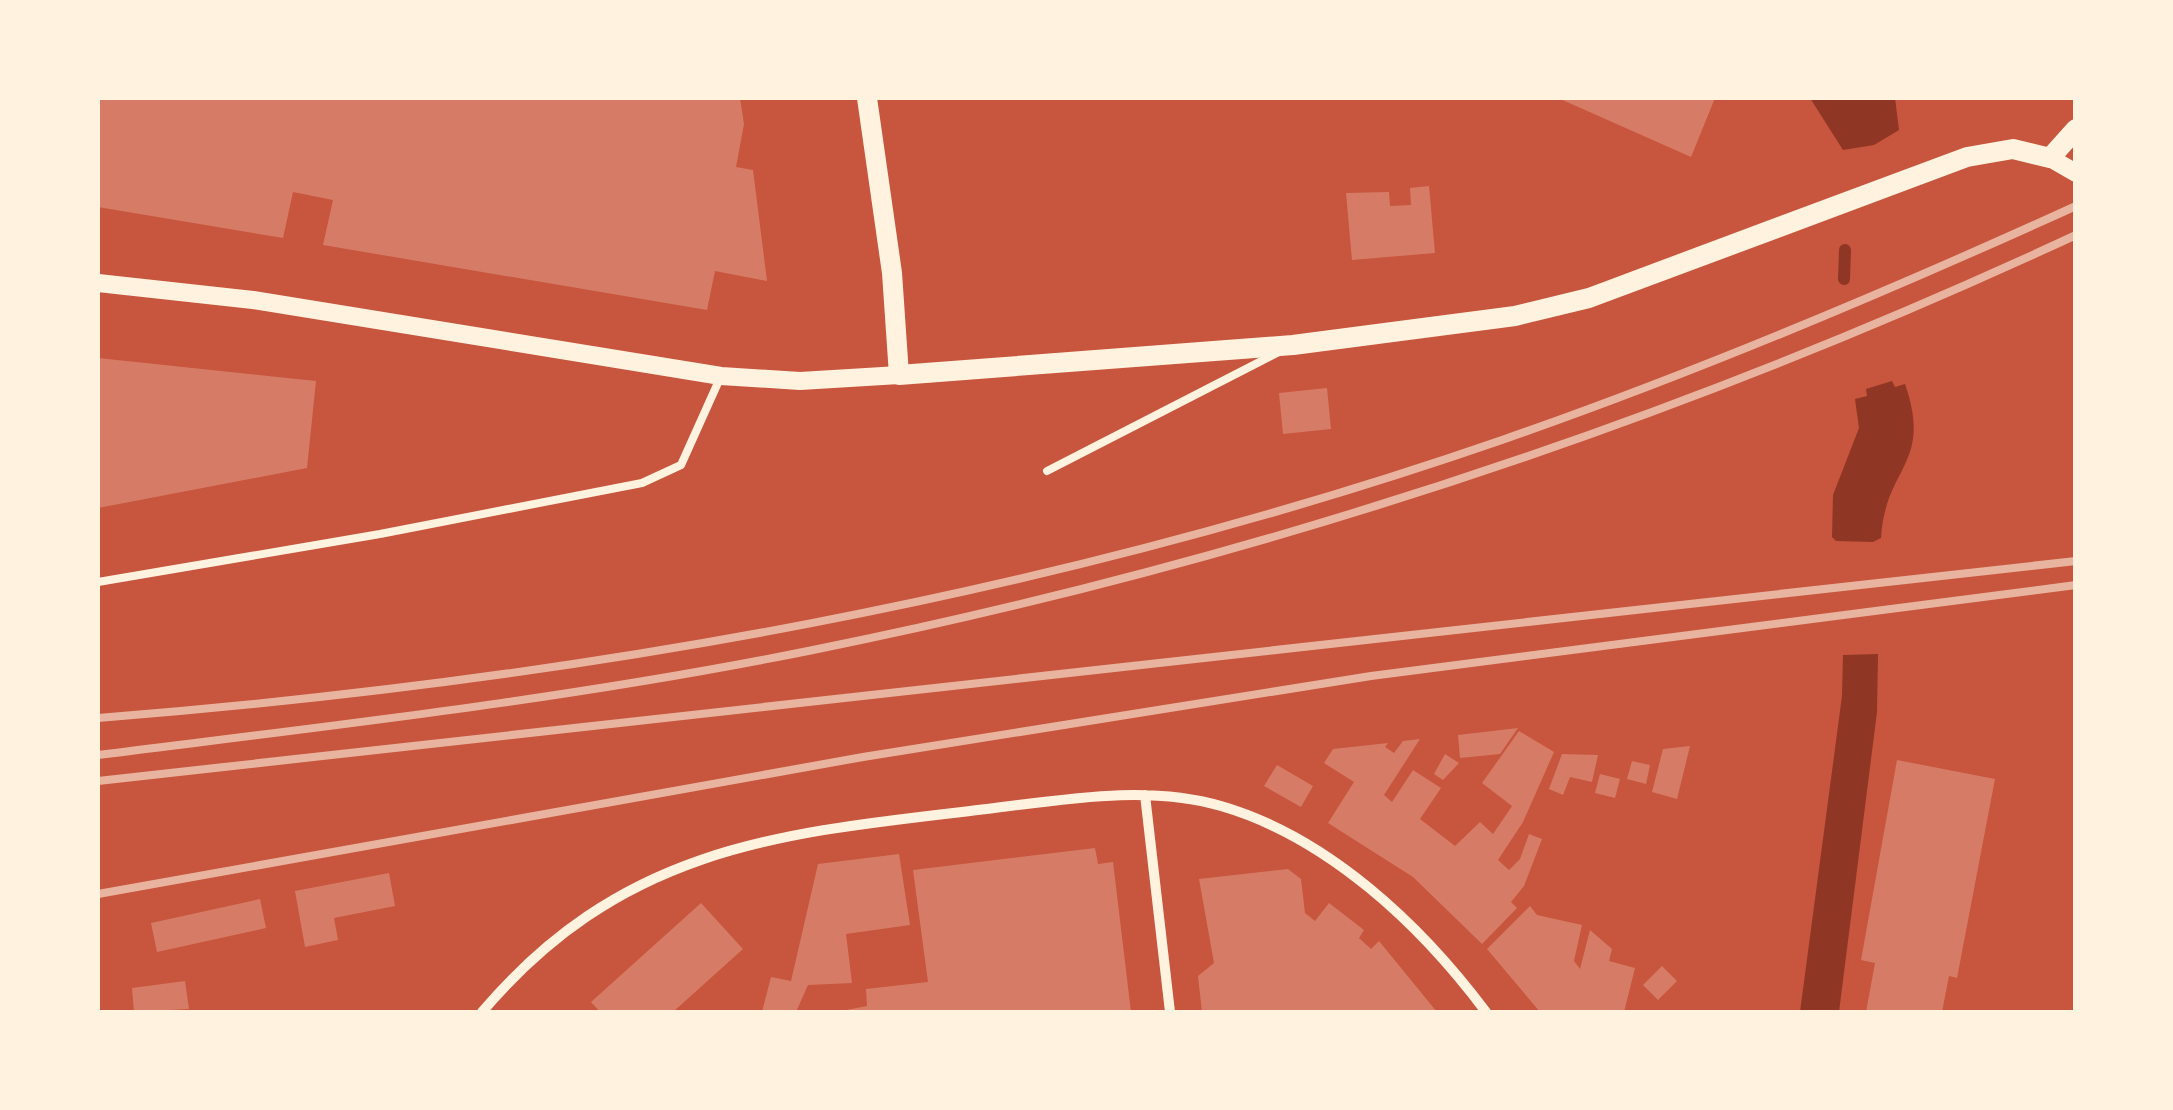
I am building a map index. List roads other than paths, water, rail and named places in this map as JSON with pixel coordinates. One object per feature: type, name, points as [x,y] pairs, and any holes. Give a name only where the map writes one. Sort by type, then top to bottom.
[{"type":"main road","points":[[867,98],[892,273],[899,375],[1293,345],[1514,316],[1552,307],[1781,230],[1967,156],[2013,149],[2050,158],[2076,129]]},
{"type":"street","points":[[2050,158],[2076,173]]},
{"type":"street","points":[[98,283],[253,300],[721,376],[800,381],[899,375]]},
{"type":"street","points":[[482,1012],[523,968],[583,918],[674,867],[724,849],[830,828],[1086,797],[1145,795],[1216,804],[1281,830],[1366,886],[1404,919],[1486,1012]]},
{"type":"street","points":[[1145,795],[1170,1012]]},
{"type":"lane","points":[[1047,471],[1293,345]]},
{"type":"lane","points":[[98,582],[380,534],[642,483],[681,465],[721,376]]},
{"type":"waterway","points":[[1844,279],[1845,250]]},
{"type":"railway","points":[[98,718],[277,702],[633,655],[809,624],[984,587],[1158,544],[1331,495],[1575,414],[1792,330],[2076,206]]},
{"type":"railway","points":[[98,755],[457,709],[724,667],[976,615],[1137,574],[1298,530],[1614,426],[1770,367],[2076,235]]},
{"type":"railway","points":[[98,781],[2076,561]]},
{"type":"railway","points":[[98,894],[863,757],[1371,676],[2076,585]]}]
